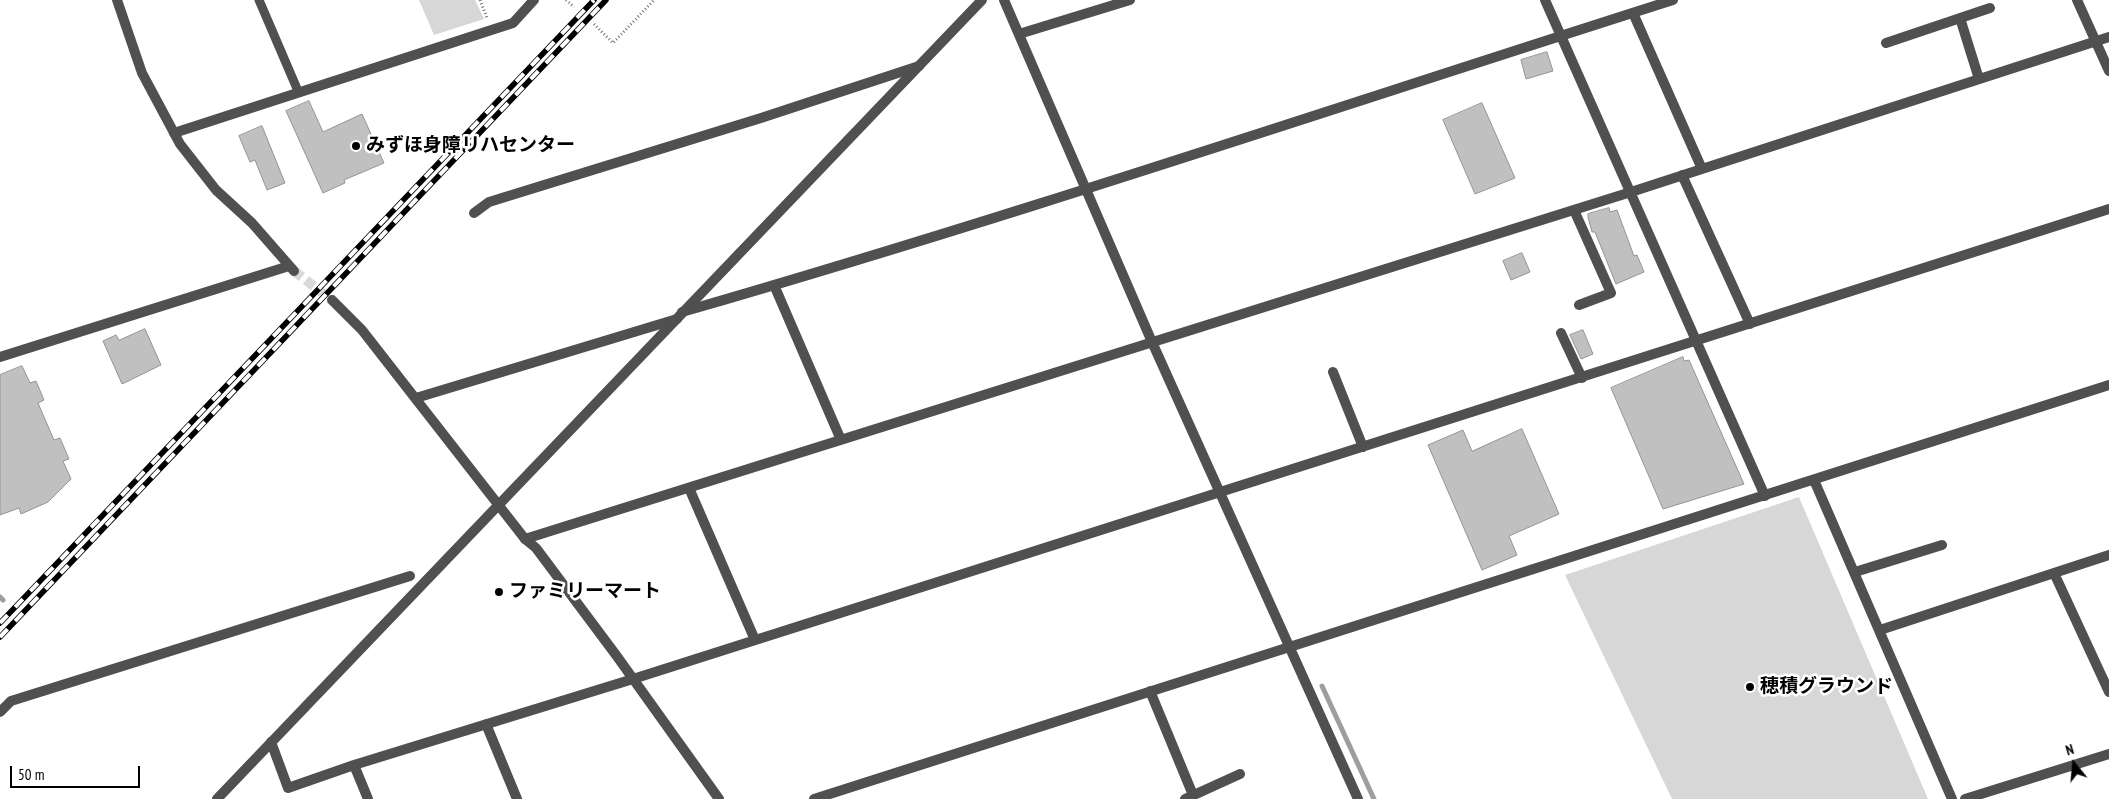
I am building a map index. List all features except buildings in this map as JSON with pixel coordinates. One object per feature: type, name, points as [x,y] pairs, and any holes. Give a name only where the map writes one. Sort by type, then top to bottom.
[{"type":"street","points":[[0,358],[292,268],[252,223],[216,190],[196,167],[174,133],[142,73],[116,0]]},
{"type":"street","points":[[174,133],[298,91],[512,23],[534,0]]},
{"type":"street","points":[[217,799],[982,0]]},
{"type":"street","points":[[1004,0],[1152,342],[1358,799]]},
{"type":"street","points":[[1020,34],[1130,0]]},
{"type":"street","points":[[1545,0],[1765,496]]},
{"type":"street","points":[[416,398],[1085,188],[1673,0]]},
{"type":"street","points":[[2078,0],[2109,71]]},
{"type":"street","points":[[1886,43],[1990,8]]},
{"type":"street","points":[[1633,13],[1702,169]]},
{"type":"street","points":[[1960,18],[1979,79]]},
{"type":"street","points":[[525,539],[1631,192],[2109,37]]},
{"type":"street","points":[[474,213],[489,202],[761,118],[919,66]]},
{"type":"street","points":[[1682,174],[1750,324]]},
{"type":"street","points":[[270,742],[288,788],[354,765],[634,679],[2109,209]]},
{"type":"street","points":[[1574,210],[1610,293],[1579,305]]},
{"type":"street","points":[[774,285],[841,440]]},
{"type":"street","points":[[332,300],[362,330],[525,539],[536,548],[634,679],[719,799]]},
{"type":"street","points":[[1561,333],[1582,378]]},
{"type":"street","points":[[1333,372],[1363,447]]},
{"type":"street","points":[[814,799],[2109,385]]},
{"type":"street","points":[[1814,480],[1952,799]]},
{"type":"street","points":[[689,488],[755,640]]},
{"type":"street","points":[[1855,572],[1942,544]]},
{"type":"street","points":[[1880,630],[2109,555]]},
{"type":"street","points":[[2054,573],[2109,692]]},
{"type":"street","points":[[0,712],[11,700],[410,576]]},
{"type":"street","points":[[1150,691],[1189,797],[1240,774]]},
{"type":"street","points":[[486,724],[517,799]]},
{"type":"street","points":[[1965,799],[2109,754]]},
{"type":"street","points":[[354,765],[368,799]]},
{"type":"lane","points":[[259,0],[298,91]]},
{"type":"path","points":[[480,0],[492,30]]},
{"type":"path","points":[[566,0],[574,7]]},
{"type":"path","points":[[594,24],[613,43],[654,0]]},
{"type":"shaded area","points":[[419,0],[475,0],[484,19],[434,35]]},
{"type":"shaded area","name":"穂積グラウンド","points":[[1799,497],[1928,799],[1672,799],[1565,575]]},
{"type":"waterway","points":[[0,597],[3,600]]},
{"type":"waterway","points":[[1322,686],[1374,799]]},
{"type":"tunnel","points":[[294,271],[332,300]]},
{"type":"railway","points":[[0,623],[594,0]]},
{"type":"railway","points":[[0,637],[606,0]]},
{"type":"place","name":"みずほ身障リハセンター","points":[[356,146]]},
{"type":"place","name":"ファミリーマート","points":[[499,592]]},
{"type":"place","name":"穂積グラウンド","points":[[1750,687]]}]
